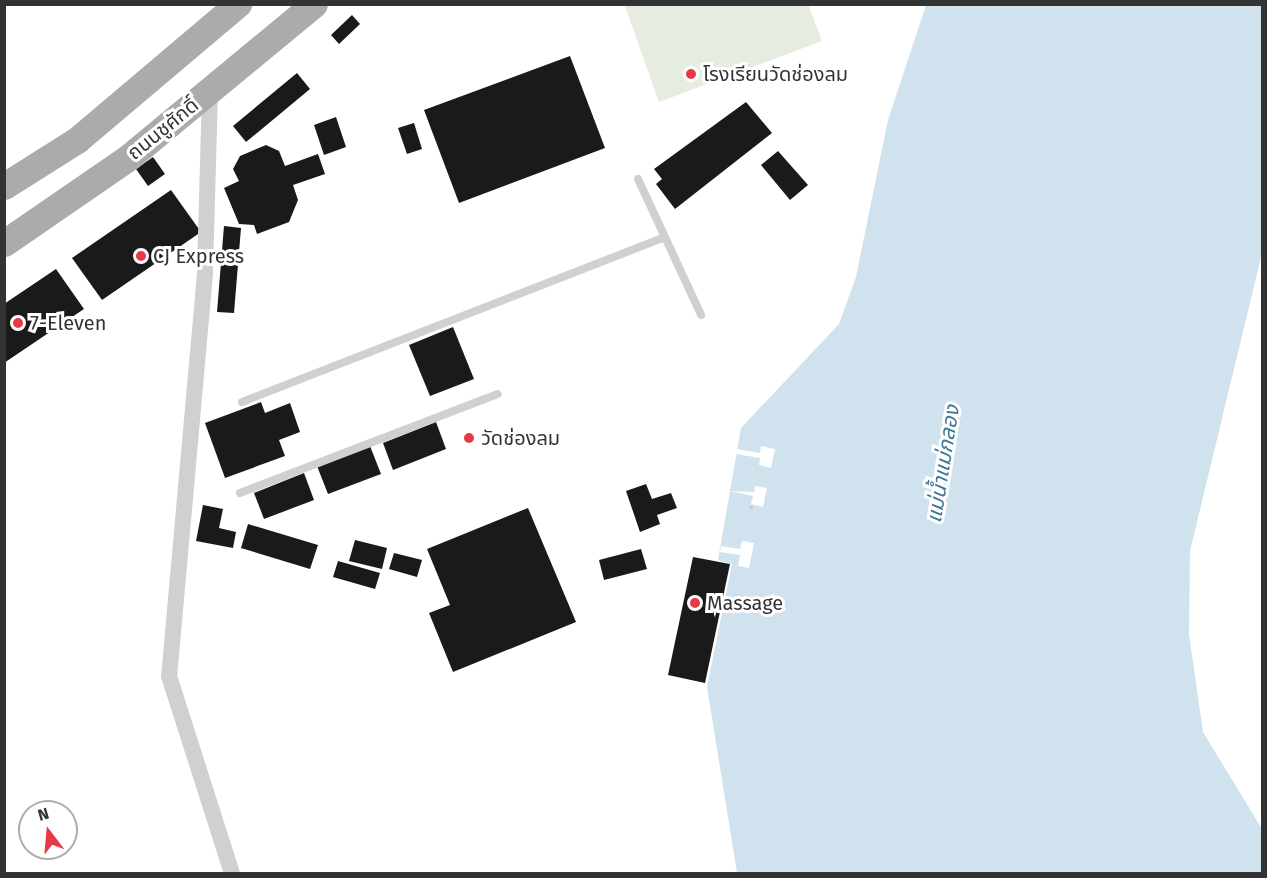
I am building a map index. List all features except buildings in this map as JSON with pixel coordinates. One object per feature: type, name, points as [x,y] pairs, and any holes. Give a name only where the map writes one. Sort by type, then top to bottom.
[{"type":"main road","points":[[4,186],[77,140],[238,4]]},
{"type":"main road","name":"ถนนชูศักดิ์","points":[[4,243],[129,157],[314,4]]},
{"type":"street","points":[[210,91],[205,274],[169,676],[232,873]]},
{"type":"lane","points":[[638,179],[700,315]]},
{"type":"lane","points":[[242,402],[665,237]]},
{"type":"lane","points":[[240,493],[498,394]]},
{"type":"shaded area","name":"โรงเรียนวัดช่องลม","points":[[808,4],[822,41],[659,102],[625,6]]},
{"type":"water","name":"แม่น้ำแม่กลอง","points":[[926,5],[1262,5],[1262,253],[1190,551],[1189,634],[1203,732],[1262,829],[1262,873],[737,873],[707,687],[732,564],[718,560],[741,428],[839,324],[856,277],[888,120]]},
{"type":"pier","points":[[761,446],[775,449],[771,468],[759,465],[760,458],[736,454],[737,449],[760,453]]},
{"type":"pier","points":[[755,486],[767,488],[763,507],[751,504],[753,496],[730,491],[754,492]]},
{"type":"pier","points":[[742,541],[754,543],[749,568],[738,566],[740,555],[720,552],[721,546],[740,549]]},
{"type":"place","name":"โรงเรียนวัดช่องลม","points":[[691,74]]},
{"type":"place","name":"CJ Express","points":[[141,256]]},
{"type":"place","name":"7-Eleven","points":[[18,323]]},
{"type":"place","name":"วัดช่องลม","points":[[469,438]]},
{"type":"place","name":"Massage","points":[[695,603]]}]
